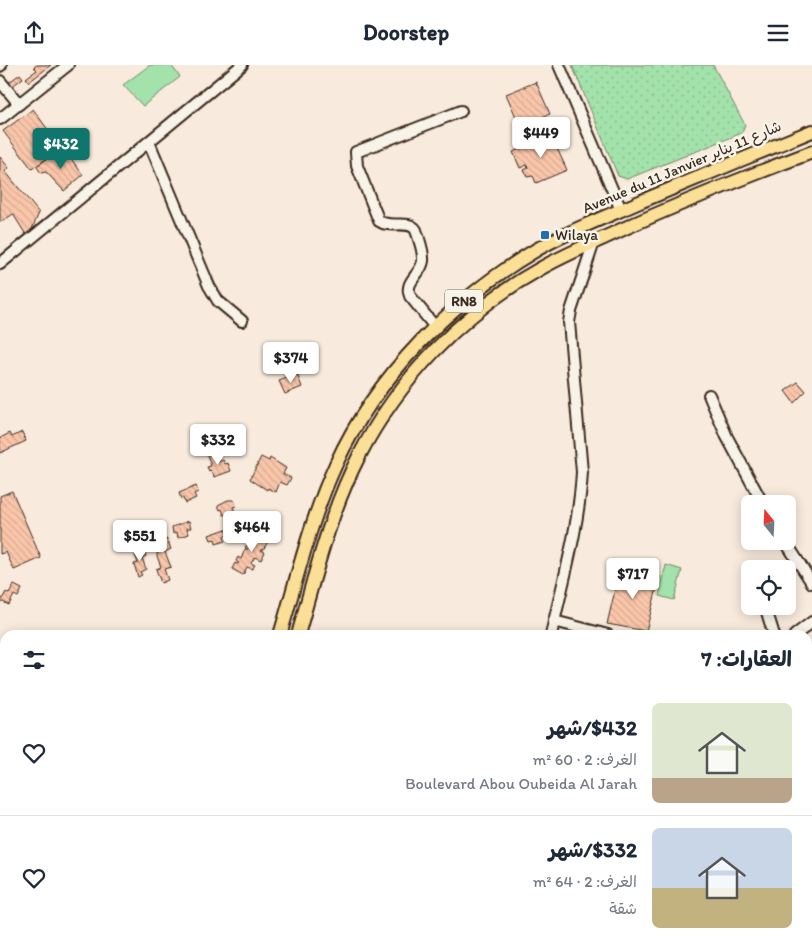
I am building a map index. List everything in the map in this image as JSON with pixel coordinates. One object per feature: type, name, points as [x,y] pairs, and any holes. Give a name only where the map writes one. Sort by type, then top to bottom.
[{"type":"main road","name":"Avenue du 11 Janvier شارع 11 يناير","points":[[282,630],[322,496],[340,456],[353,432],[389,379],[435,327],[480,287],[556,239],[812,131]]},
{"type":"main road","name":"RN8","points":[[299,630],[325,541],[345,487],[370,436],[402,389],[444,342],[490,302],[536,271],[594,242],[690,200],[812,152]]},
{"type":"street","points":[[0,119],[68,65]]},
{"type":"street","points":[[0,264],[242,65]]},
{"type":"street","points":[[559,65],[621,210]]},
{"type":"street","points":[[0,81],[19,104]]},
{"type":"street","points":[[435,327],[408,293],[409,285],[420,270],[423,261],[416,230],[412,225],[389,225],[379,221],[357,167],[356,152],[461,111]]},
{"type":"street","points":[[149,142],[209,286],[218,301],[242,321]]},
{"type":"street","points":[[552,630],[574,528],[582,472],[569,322],[594,242]]},
{"type":"street","points":[[709,395],[727,437],[758,495]]},
{"type":"street","points":[[791,550],[812,583]]},
{"type":"street","points":[[768,615],[772,630]]},
{"type":"street","points":[[554,621],[589,630]]},
{"type":"street","points":[[802,630],[812,622]]},
{"type":"green space","points":[[150,65],[171,65],[180,77],[143,106],[123,85]]},
{"type":"green space","points":[[572,65],[713,65],[745,125],[742,133],[627,179],[618,176]]},
{"type":"green space","points":[[666,565],[682,570],[674,600],[659,596]]},
{"type":"building","points":[[37,65],[51,65],[29,82],[26,78],[37,70],[34,67]]},
{"type":"building","points":[[20,74],[23,78],[11,87],[8,83]]},
{"type":"building","points":[[536,82],[550,114],[532,121],[534,127],[529,129],[527,123],[520,126],[506,94]]},
{"type":"building","points":[[33,109],[61,148],[32,169],[3,131]]},
{"type":"building","points":[[556,133],[560,142],[555,144],[567,170],[536,183],[533,176],[527,177],[524,170],[528,168],[527,165],[520,168],[513,152]]},
{"type":"building","points":[[72,153],[72,160],[83,175],[64,191],[46,172],[41,173],[37,167],[52,154]]},
{"type":"building","points":[[0,157],[9,168],[5,171],[39,213],[28,238],[13,214],[0,221]]},
{"type":"building","points":[[297,374],[302,387],[285,394],[279,381]]},
{"type":"building","points":[[798,382],[806,391],[794,403],[785,391]]},
{"type":"building","points":[[22,432],[26,441],[0,453],[0,438],[10,433],[12,437]]},
{"type":"building","points":[[214,453],[218,462],[223,460],[225,464],[228,463],[231,471],[214,477],[212,471],[209,472],[207,467],[211,466],[207,455]]},
{"type":"building","points":[[261,457],[269,461],[270,458],[286,468],[283,474],[291,478],[287,485],[280,482],[276,492],[268,488],[267,490],[250,479]]},
{"type":"building","points":[[196,486],[198,492],[194,494],[196,498],[185,503],[179,493]]},
{"type":"building","points":[[12,491],[41,558],[14,570],[6,552],[0,554],[0,496]]},
{"type":"building","points":[[228,500],[234,500],[236,506],[233,507],[235,512],[224,515],[218,505]]},
{"type":"building","points":[[189,521],[191,528],[187,528],[189,534],[178,538],[177,532],[173,534],[172,527]]},
{"type":"building","points":[[226,529],[228,535],[224,536],[225,541],[216,544],[215,539],[211,540],[209,535]]},
{"type":"building","points":[[255,533],[260,536],[263,534],[270,538],[263,550],[261,550],[265,552],[261,560],[255,557],[251,563],[255,565],[252,569],[247,567],[243,575],[232,569],[235,563],[239,563],[236,561],[238,557],[241,559],[245,549],[248,549],[245,547]]},
{"type":"building","points":[[167,539],[171,549],[165,552],[171,567],[164,569],[168,580],[161,583],[156,569],[161,567],[157,556],[158,547],[163,546],[161,541]]},
{"type":"building","points":[[143,548],[146,556],[142,558],[146,569],[140,572],[142,575],[138,577],[134,564],[138,563],[135,555],[139,553],[138,550]]},
{"type":"building","points":[[620,569],[660,576],[646,630],[607,624]]},
{"type":"building","points":[[14,585],[22,589],[18,597],[14,595],[9,605],[3,602],[0,603],[6,592],[9,594]]},
{"type":"place","name":"Wilaya","points":[[545,235]]}]
